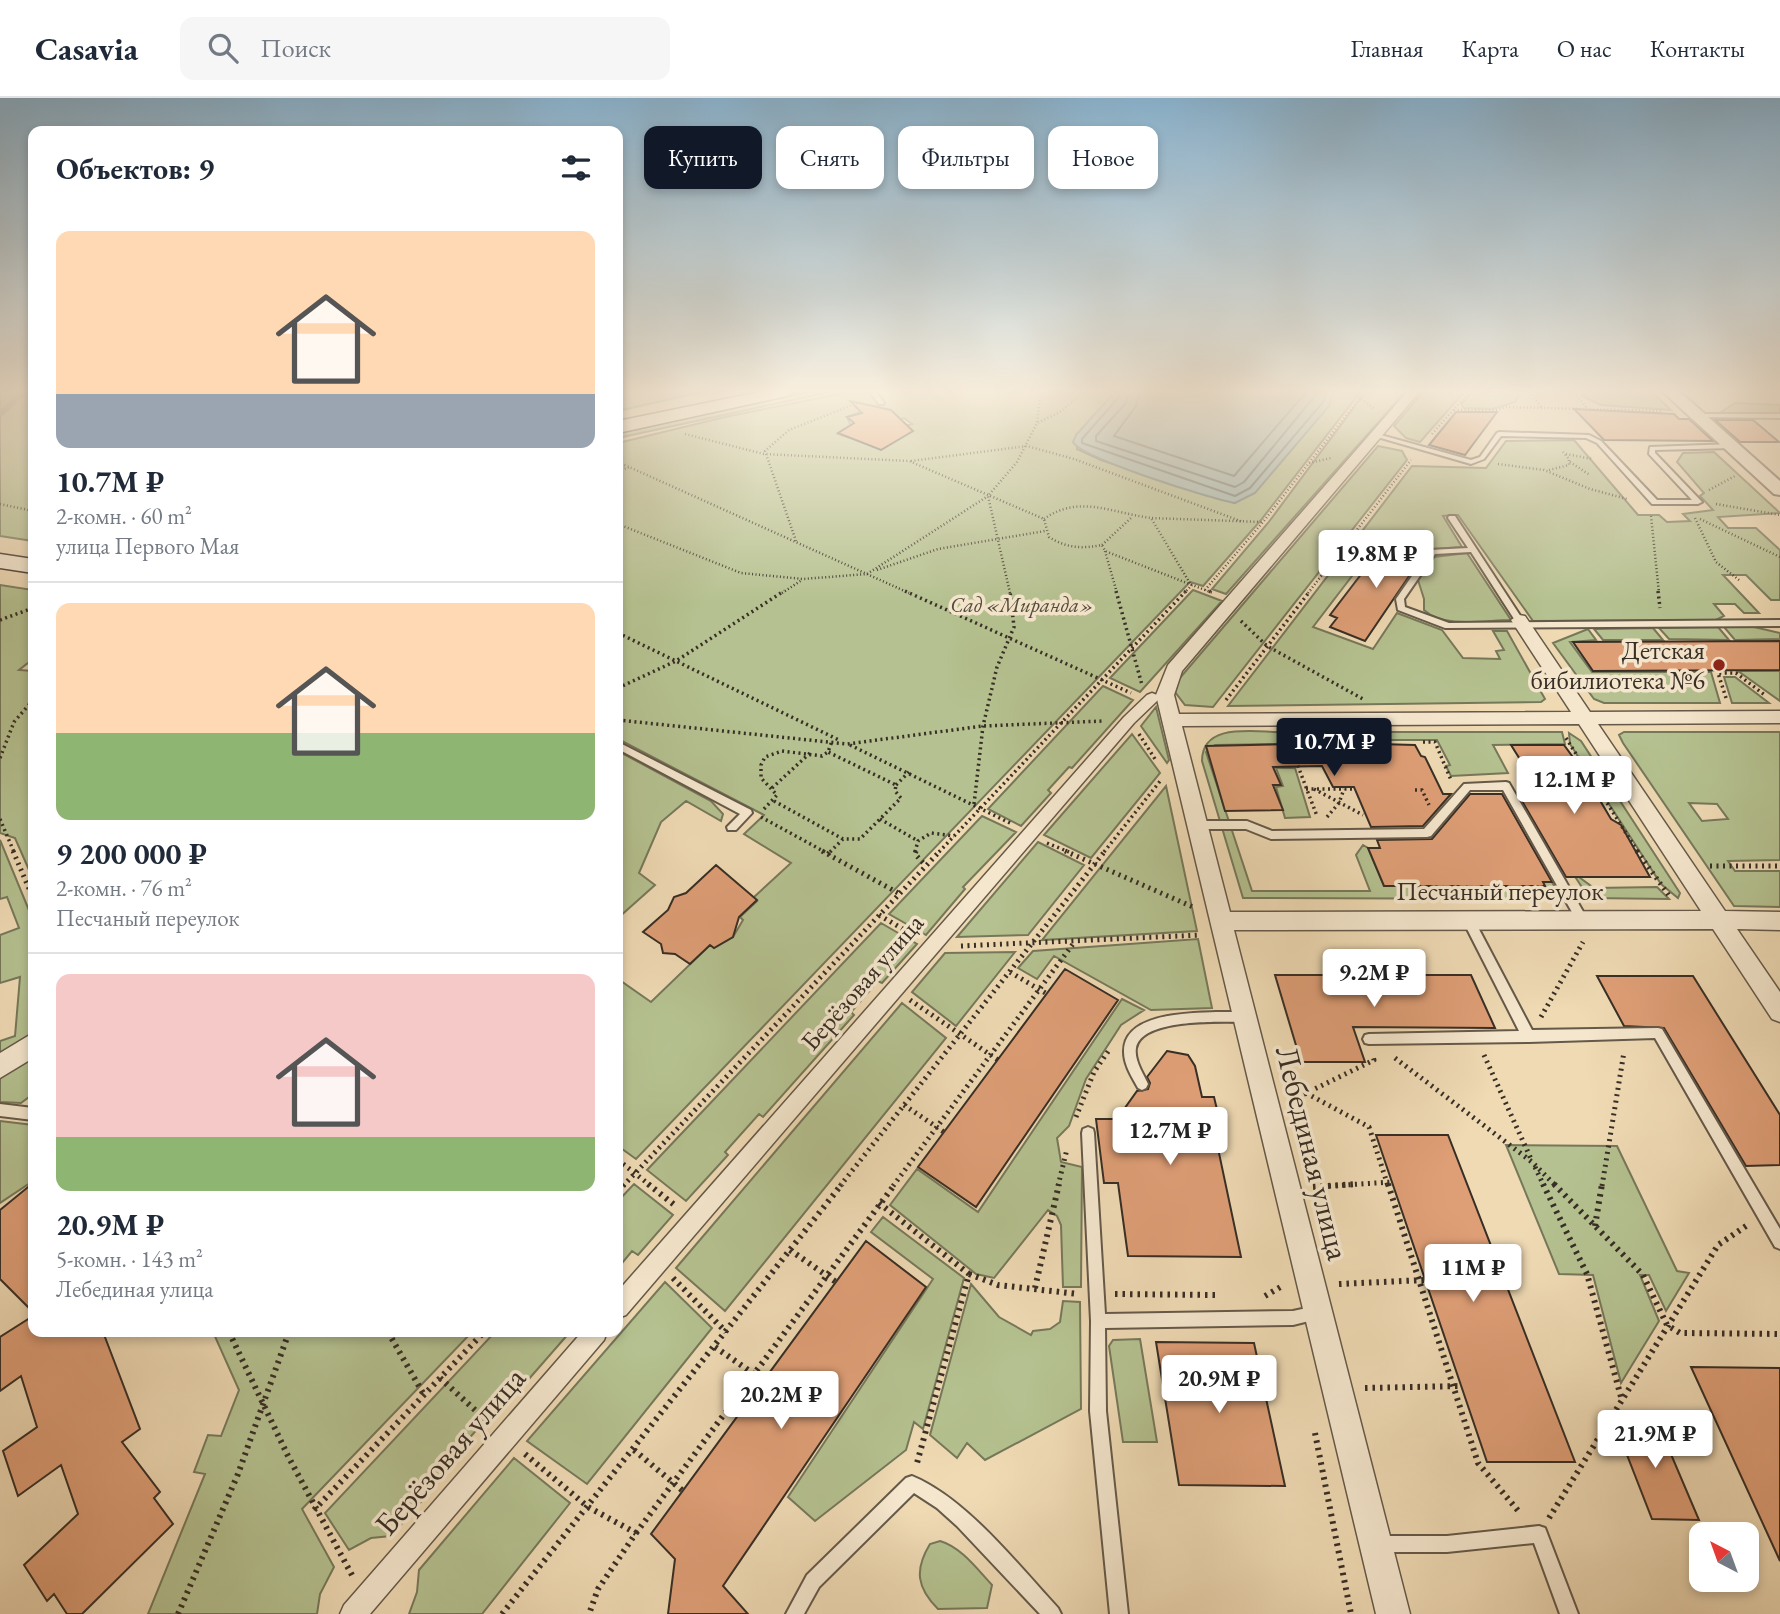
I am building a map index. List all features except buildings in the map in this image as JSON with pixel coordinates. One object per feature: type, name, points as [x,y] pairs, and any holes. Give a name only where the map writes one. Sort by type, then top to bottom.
[{"type":"main road","points":[[0,561],[28,565]]},
{"type":"street","points":[[1234,608],[1356,462]]},
{"type":"street","points":[[1749,462],[1780,490]]},
{"type":"street","name":"Лебединая улица","points":[[1234,608],[1174,669],[1165,695],[1393,1614]]},
{"type":"street","points":[[1521,623],[1780,1012]]},
{"type":"street","name":"Берёзовая улица","points":[[623,1301],[1149,699]]},
{"type":"street","points":[[1172,720],[1780,717]]},
{"type":"street","name":"Песчаный переулок","points":[[1220,921],[1468,919],[1583,928],[1719,920],[1780,920]]},
{"type":"street","points":[[0,1067],[28,1047]]},
{"type":"street","name":"Берёзовая улица","points":[[359,1606],[593,1337]]},
{"type":"lane","points":[[1617,462],[1655,502],[1695,499]]},
{"type":"lane","points":[[1661,462],[1695,499]]},
{"type":"lane","points":[[1451,518],[1521,623]]},
{"type":"lane","points":[[1472,550],[1433,552],[1400,598],[1401,608],[1448,626],[1521,623],[1780,623]]},
{"type":"lane","points":[[623,748],[747,813],[732,827]]},
{"type":"lane","points":[[1197,825],[1247,825],[1271,835],[1427,833],[1467,787],[1506,786],[1583,928]]},
{"type":"lane","points":[[1468,919],[1530,1037]]},
{"type":"lane","points":[[1142,1084],[1132,1065],[1130,1046],[1136,1033],[1150,1025],[1185,1019],[1244,1017]]},
{"type":"lane","points":[[1369,1039],[1658,1032],[1780,1242]]},
{"type":"lane","points":[[0,1110],[28,1113]]},
{"type":"lane","points":[[1088,1133],[1098,1321],[1098,1411],[1119,1614]]},
{"type":"lane","points":[[1098,1321],[1293,1318],[1319,1312]]},
{"type":"lane","points":[[795,1614],[813,1581],[912,1484],[923,1486],[943,1503],[1052,1614]]},
{"type":"lane","points":[[1376,1544],[1447,1544],[1539,1534],[1569,1614]]},
{"type":"path","points":[[767,462],[796,542]]},
{"type":"path","points":[[911,462],[1044,519]]},
{"type":"path","points":[[867,574],[988,496],[1015,462]]},
{"type":"path","points":[[1081,462],[1243,522]]},
{"type":"path","points":[[1205,590],[1264,522],[1309,462]]},
{"type":"path","points":[[1210,720],[1410,462]]},
{"type":"path","points":[[1482,462],[1544,470],[1562,468],[1570,462],[1590,475]]},
{"type":"path","points":[[623,464],[1149,699]]},
{"type":"path","points":[[623,469],[630,467]]},
{"type":"path","points":[[1544,470],[1590,489],[1628,499],[1633,506]]},
{"type":"path","points":[[1695,499],[1741,472]]},
{"type":"path","points":[[974,804],[983,726],[998,667],[1010,639],[1014,614],[988,496]]},
{"type":"path","points":[[1695,499],[1780,515]]},
{"type":"path","points":[[0,504],[28,511]]},
{"type":"path","points":[[1044,519],[1059,506],[1072,504],[1103,507],[1133,517],[1151,519],[1264,522]]},
{"type":"path","points":[[1651,513],[1661,602],[1658,624]]},
{"type":"path","points":[[1739,580],[1726,575],[1711,555],[1693,515],[1780,557]]},
{"type":"path","points":[[1044,519],[1049,537],[1063,546],[1087,549],[1102,545],[1133,517]]},
{"type":"path","points":[[1151,519],[1192,585]]},
{"type":"path","points":[[623,526],[741,573],[803,579],[867,574],[938,549],[1046,531]]},
{"type":"path","points":[[1102,545],[1131,649],[1149,699]]},
{"type":"path","points":[[1105,551],[1205,590],[1234,608],[1267,646],[1367,702]]},
{"type":"path","points":[[623,686],[676,661],[803,579]]},
{"type":"path","points":[[623,1186],[1192,585]]},
{"type":"path","points":[[0,620],[28,610]]},
{"type":"path","points":[[623,634],[981,807],[1094,865],[1197,909]]},
{"type":"path","points":[[1728,706],[1718,673],[1736,673],[1768,697]]},
{"type":"path","points":[[0,758],[14,722],[28,706]]},
{"type":"path","points":[[623,720],[847,744],[983,726],[1129,720]]},
{"type":"path","points":[[1283,729],[1321,821]]},
{"type":"path","points":[[832,741],[828,752],[822,756],[783,750],[767,758],[760,771],[763,780],[777,795],[774,801],[757,815],[900,894]]},
{"type":"path","points":[[1411,742],[1435,742],[1454,778],[1444,788]]},
{"type":"path","points":[[1568,745],[1653,877],[1675,902]]},
{"type":"path","points":[[828,752],[897,785]]},
{"type":"path","points":[[772,788],[810,753]]},
{"type":"path","points":[[502,1614],[1180,756]]},
{"type":"path","points":[[1286,761],[1296,761]]},
{"type":"path","points":[[774,801],[843,839],[860,839],[901,798],[895,791],[909,772]]},
{"type":"path","points":[[1512,776],[1530,776]]},
{"type":"path","points":[[1306,789],[1355,789]]},
{"type":"path","points":[[1314,789],[1368,817]]},
{"type":"path","points":[[1321,821],[1339,803],[1344,789]]},
{"type":"path","points":[[1415,790],[1422,790],[1429,804]]},
{"type":"path","points":[[1423,811],[1437,796]]},
{"type":"path","points":[[0,819],[28,886]]},
{"type":"path","points":[[880,819],[918,841]]},
{"type":"path","points":[[1308,821],[1337,821]]},
{"type":"path","points":[[918,841],[938,832],[954,836]]},
{"type":"path","points":[[828,854],[843,839]]},
{"type":"path","points":[[918,841],[915,854],[926,866]]},
{"type":"path","points":[[1702,866],[1780,866]]},
{"type":"path","points":[[879,915],[933,946],[1029,945],[1203,935],[1205,947]]},
{"type":"path","points":[[1530,1037],[1583,928]]},
{"type":"path","points":[[589,1614],[598,1589],[636,1533],[829,1277],[935,1126],[1073,943]]},
{"type":"path","points":[[1010,972],[1047,994]]},
{"type":"path","points":[[895,990],[998,1060]]},
{"type":"path","points":[[1595,1226],[1627,1034]]},
{"type":"path","points":[[1476,1038],[1532,1162],[1587,1274],[1621,1398]]},
{"type":"path","points":[[1288,1102],[1374,1060],[1369,1039]]},
{"type":"path","points":[[1369,1039],[1532,1162],[1643,1275],[1667,1325],[1680,1333],[1780,1334]]},
{"type":"path","points":[[1306,1093],[1369,1127],[1390,1182],[1457,1386],[1478,1463],[1539,1534],[1718,1245],[1764,1213]]},
{"type":"path","points":[[904,1105],[944,1132]]},
{"type":"path","points":[[623,1164],[694,1220]]},
{"type":"path","points":[[1311,1187],[1390,1182]]},
{"type":"path","points":[[879,1203],[969,1275],[998,1285],[1096,1294],[1227,1296]]},
{"type":"path","points":[[790,1250],[836,1282]]},
{"type":"path","points":[[657,1261],[726,1332]]},
{"type":"path","points":[[1281,1272],[1293,1318]]},
{"type":"path","points":[[912,1484],[969,1275]]},
{"type":"path","points":[[1337,1284],[1422,1280]]},
{"type":"path","points":[[1253,1296],[1266,1296],[1284,1285]]},
{"type":"path","points":[[231,1337],[262,1410],[314,1510],[359,1606]]},
{"type":"path","points":[[178,1614],[206,1553],[287,1337]]},
{"type":"path","points":[[391,1337],[424,1395]]},
{"type":"path","points":[[314,1510],[479,1337]]},
{"type":"path","points":[[715,1347],[757,1373],[764,1381]]},
{"type":"path","points":[[440,1378],[505,1438],[588,1507],[636,1533]]},
{"type":"path","points":[[1365,1388],[1457,1386]]},
{"type":"path","points":[[1314,1426],[1351,1614]]},
{"type":"path","points":[[634,1450],[683,1491]]},
{"type":"green space","points":[[0,462],[28,462],[28,540],[0,536]]},
{"type":"green space","name":"Сад «Миранда»","points":[[623,462],[1106,462],[1235,503],[1272,462],[1306,462],[1261,520],[1203,586],[1190,582],[636,1159],[623,1150],[623,982],[651,1002],[710,945],[733,937],[743,920],[740,917],[757,901],[753,898],[791,863],[744,834],[764,815],[623,742]]},
{"type":"green space","points":[[1314,462],[1343,462],[1226,594],[1212,589],[1268,523]]},
{"type":"green space","points":[[1365,462],[1406,462],[1213,707],[1185,705],[1175,692],[1179,679]]},
{"type":"green space","points":[[1491,462],[1593,462],[1638,515],[1659,515],[1667,522],[1690,521],[1683,514],[1713,510],[1700,496],[1704,493],[1677,462],[1725,462],[1780,513],[1718,517],[1728,528],[1756,528],[1780,550],[1780,600],[1771,600],[1746,575],[1723,575],[1759,613],[1744,613],[1735,604],[1714,604],[1724,616],[1716,620],[1533,621],[1458,515],[1443,516],[1462,547],[1433,549],[1385,533],[1313,627],[1373,649],[1397,613],[1442,630],[1463,658],[1500,659],[1496,651],[1504,650],[1493,631],[1507,631],[1545,699],[1541,702],[1228,706],[1412,466],[1486,468]]},
{"type":"green space","points":[[1467,553],[1511,620],[1453,622],[1432,616],[1424,610],[1424,599],[1418,580],[1434,557]]},
{"type":"green space","points":[[0,585],[28,589],[28,663],[19,670],[28,671],[28,868],[15,838],[0,833]]},
{"type":"green space","points":[[1193,590],[1222,601],[1140,692],[1110,678]]},
{"type":"green space","points":[[1718,627],[1729,640],[1669,639],[1659,628]]},
{"type":"green space","points":[[1724,627],[1754,627],[1780,633],[1780,639],[1735,640]]},
{"type":"green space","points":[[1653,628],[1663,640],[1603,640],[1594,629]]},
{"type":"green space","points":[[1588,629],[1596,640],[1570,642],[1592,672],[1711,672],[1720,703],[1604,703],[1594,699],[1553,643]]},
{"type":"green space","points":[[1738,671],[1780,671],[1780,701]]},
{"type":"green space","points":[[1724,677],[1735,677],[1769,703],[1732,703]]},
{"type":"green space","points":[[1103,686],[1133,700],[1072,768],[1069,767],[1048,790],[1051,793],[1021,826],[988,809]]},
{"type":"green space","points":[[1156,707],[1169,760],[1167,763],[1141,726]]},
{"type":"green space","points":[[1231,732],[1281,732],[1291,758],[1286,758],[1280,744],[1215,745],[1206,752],[1252,891],[1370,891],[1356,855],[1363,845],[1368,848],[1384,886],[1544,886],[1543,882],[1552,882],[1561,899],[1243,898],[1202,761],[1204,749],[1211,740]]},
{"type":"green space","points":[[1288,732],[1353,732],[1357,742],[1294,745]]},
{"type":"green space","points":[[1363,732],[1562,732],[1565,744],[1493,745],[1508,773],[1451,776],[1446,766],[1450,765],[1437,740],[1368,740]]},
{"type":"green space","points":[[1624,732],[1780,732],[1780,860],[1728,861],[1735,871],[1780,871],[1780,907],[1734,906],[1619,735]],"holes":[[[1689,803],[1717,804],[1728,819],[1702,821]]]},
{"type":"green space","points":[[1569,733],[1581,741],[1680,893],[1678,898],[1661,884],[1570,744]]},
{"type":"green space","points":[[1132,734],[1160,773],[1091,858],[1044,835]]},
{"type":"green space","points":[[623,754],[711,801],[723,814],[721,821],[686,801],[661,822],[639,873],[655,885],[623,914]]},
{"type":"green space","points":[[1276,768],[1295,768],[1310,817],[1285,818],[1276,787],[1283,786]]},
{"type":"green space","points":[[1166,786],[1197,931],[1042,940]]},
{"type":"green space","points":[[982,816],[1016,832],[963,887],[965,889],[926,935],[889,914]]},
{"type":"green space","points":[[0,840],[28,908],[28,1037],[0,1055],[0,1041],[15,1036],[20,977],[0,983],[0,935],[19,928],[7,897],[0,899]]},
{"type":"green space","points":[[1038,842],[1084,865],[1028,935],[957,937]]},
{"type":"green space","points":[[1572,872],[1594,888],[1657,887],[1669,899],[1589,898]]},
{"type":"green space","points":[[881,923],[917,944],[882,983],[878,981],[851,1012],[854,1015],[763,1117],[759,1114],[725,1152],[728,1155],[686,1201],[647,1170]]},
{"type":"green space","points":[[1198,939],[1212,1008],[1151,1010],[1054,956],[1037,979],[1018,968],[1033,951]]},
{"type":"green space","points":[[1015,952],[956,1026],[912,992],[945,953]]},
{"type":"green space","points":[[1122,999],[1144,1010],[1121,1025],[1086,1079],[1069,1126],[1057,1138],[1061,1162],[1082,1167],[1081,1287],[1063,1287],[1061,1225],[1057,1216],[1048,1210],[994,1278],[976,1274],[890,1205],[917,1169],[978,1212]]},
{"type":"green space","points":[[902,1003],[946,1038],[725,1311],[676,1268]]},
{"type":"green space","points":[[28,1056],[28,1098],[21,1103],[0,1102],[0,1076]]},
{"type":"green space","points":[[0,1121],[28,1124],[28,1184],[0,1203]]},
{"type":"green space","points":[[1506,1145],[1617,1146],[1677,1271],[1689,1273],[1666,1311],[1649,1275],[1640,1275],[1659,1321],[1621,1383],[1593,1275],[1559,1274]]},
{"type":"green space","points":[[634,1184],[673,1215],[638,1255],[632,1251],[623,1262],[623,1196]]},
{"type":"green space","points":[[883,1217],[964,1278],[923,1429],[914,1422],[906,1450],[815,1521],[788,1497],[933,1279],[871,1232]]},
{"type":"green space","points":[[665,1282],[712,1328],[587,1484],[527,1441],[617,1337],[623,1337],[623,1330]]},
{"type":"green space","points":[[971,1284],[999,1317],[1031,1335],[1033,1331],[1050,1329],[1060,1322],[1063,1301],[1080,1302],[1081,1409],[985,1460],[967,1443],[957,1458],[930,1435]]},
{"type":"green space","points":[[215,1337],[467,1337],[302,1509],[334,1567],[320,1594],[317,1614],[148,1614],[205,1474],[194,1472],[208,1435],[221,1436],[239,1390]]},
{"type":"green space","points":[[490,1337],[566,1337],[507,1404],[502,1401],[457,1452],[461,1456],[391,1536],[371,1538],[349,1550],[325,1513]]},
{"type":"green space","points":[[1140,1339],[1157,1442],[1123,1442],[1109,1346],[1113,1340]]},
{"type":"green space","points":[[514,1458],[570,1503],[482,1614],[409,1614],[417,1592],[419,1570]]},
{"type":"green space","points":[[940,1541],[962,1553],[992,1585],[987,1608],[938,1609],[926,1594],[920,1578],[922,1562],[930,1544]]},
{"type":"water","points":[[1108,462],[1282,462],[1255,493],[1235,503]]},
{"type":"place","name":"Детская бибилиотека №6","points":[[1719,665]]}]
